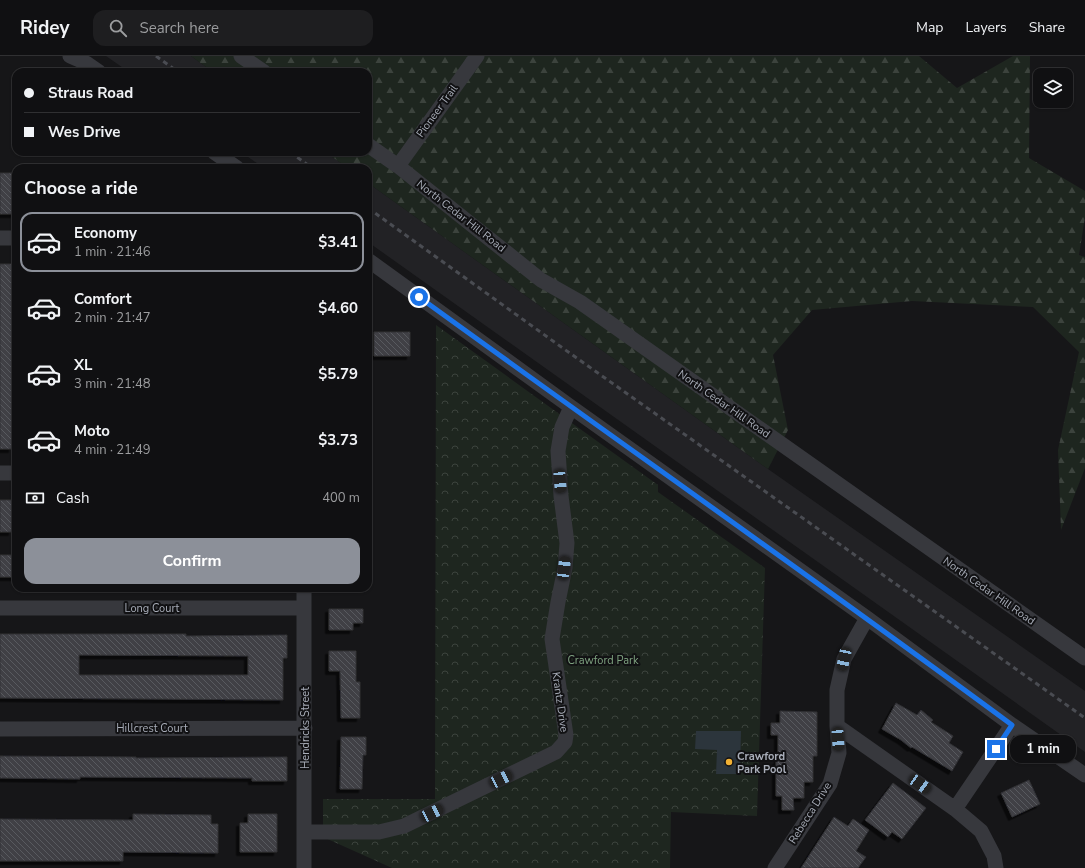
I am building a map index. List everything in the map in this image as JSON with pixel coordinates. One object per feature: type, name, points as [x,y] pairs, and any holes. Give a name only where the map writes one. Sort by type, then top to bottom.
[{"type":"street","points":[[70,56],[86,63],[93,68]]},
{"type":"street","points":[[241,56],[258,68]]},
{"type":"street","name":"Pioneer Trail","points":[[398,166],[476,56]]},
{"type":"street","name":"North Cedar Hill Road","points":[[372,148],[398,166],[541,280],[580,302],[1085,658]]},
{"type":"street","points":[[220,156],[231,164]]},
{"type":"street","points":[[0,238],[12,238]]},
{"type":"street","points":[[372,263],[866,618],[1012,725],[1085,775]]},
{"type":"street","name":"Krantz Drive","points":[[305,832],[379,832],[404,826],[556,752],[565,742],[566,735],[552,639],[567,543],[558,451],[562,427],[571,407]]},
{"type":"street","points":[[0,473],[12,473]]},
{"type":"street","name":"Hendricks Street","points":[[304,592],[304,868]]},
{"type":"street","name":"Long Court","points":[[0,608],[304,608]]},
{"type":"street","name":"Rebecca Drive","points":[[775,868],[830,784],[838,753],[837,690],[844,659],[866,618]]},
{"type":"street","points":[[955,809],[1012,725]]},
{"type":"street","points":[[837,726],[955,809],[981,831],[994,856],[996,868]]},
{"type":"street","name":"Hillcrest Court","points":[[0,729],[305,728]]},
{"type":"shaded area","points":[[106,56],[191,56],[208,68],[123,68]]},
{"type":"shaded area","points":[[247,156],[331,156],[342,164],[258,164]]},
{"type":"shaded area","points":[[372,186],[768,469],[1085,691],[1085,752],[372,245]]},
{"type":"shaded area","name":"Crawford Park Pool","points":[[696,731],[741,731],[740,774],[716,774],[717,750],[695,749]]},
{"type":"green space","points":[[191,56],[919,56],[957,88],[1013,56],[1030,56],[1029,158],[1085,191],[1085,217],[1079,255],[1085,257],[1085,468],[1061,530],[1058,450],[1079,352],[1033,307],[912,301],[812,310],[773,355],[788,430],[768,469],[372,186],[372,164],[342,164],[331,156],[372,156],[372,68],[208,68]]},
{"type":"green space","name":"Crawford Park","points":[[436,325],[658,485],[658,492],[765,568],[757,816],[671,812],[670,868],[392,868],[323,837],[323,799],[435,799]]},
{"type":"building","points":[[0,173],[12,173],[12,214],[0,214]]},
{"type":"building","points":[[0,264],[12,264],[12,449],[0,449]]},
{"type":"building","points":[[374,332],[410,332],[410,356],[374,356]]},
{"type":"building","points":[[0,500],[12,500],[12,532],[0,532]]},
{"type":"building","points":[[0,555],[12,555],[12,577],[0,577]]},
{"type":"building","points":[[329,609],[363,609],[363,623],[353,623],[353,630],[329,630]]},
{"type":"building","points":[[0,634],[186,634],[186,636],[287,635],[287,658],[283,658],[283,700],[0,698]],"holes":[[[79,655],[248,656],[248,675],[79,675]]]},
{"type":"building","points":[[329,651],[356,651],[356,682],[360,682],[360,718],[341,718],[340,671],[329,671]]},
{"type":"building","points":[[896,703],[917,715],[921,710],[933,720],[931,722],[953,736],[949,743],[963,752],[952,771],[912,747],[911,748],[901,740],[882,729]]},
{"type":"building","points":[[780,711],[817,712],[817,756],[813,756],[813,782],[804,782],[804,798],[793,798],[794,810],[782,810],[782,796],[776,796],[778,735],[771,735],[771,723],[780,723]]},
{"type":"building","points":[[341,737],[366,737],[366,755],[363,755],[362,789],[340,789]]},
{"type":"building","points":[[0,756],[136,758],[287,757],[287,781],[252,781],[252,778],[0,778]]},
{"type":"building","points":[[1029,780],[1040,804],[1012,817],[1001,793]]},
{"type":"building","points":[[893,783],[926,808],[902,839],[892,832],[888,837],[865,820]]},
{"type":"building","points":[[133,814],[211,815],[211,824],[218,824],[218,853],[123,852],[123,861],[0,861],[0,819],[133,820]]},
{"type":"building","points":[[248,814],[277,814],[277,852],[240,852],[240,823],[248,823]]},
{"type":"building","points":[[834,817],[848,826],[853,819],[869,830],[856,851],[866,857],[858,868],[801,868]]},
{"type":"railway","points":[[156,56],[172,68]]},
{"type":"railway","points":[[296,156],[306,164]]},
{"type":"railway","points":[[372,211],[564,349],[1085,718]]},
{"type":"place","name":"Crawford Park Pool","points":[[729,762]]},
{"type":"route","points":[[419,297],[866,618],[1012,725],[996,749]]}]
